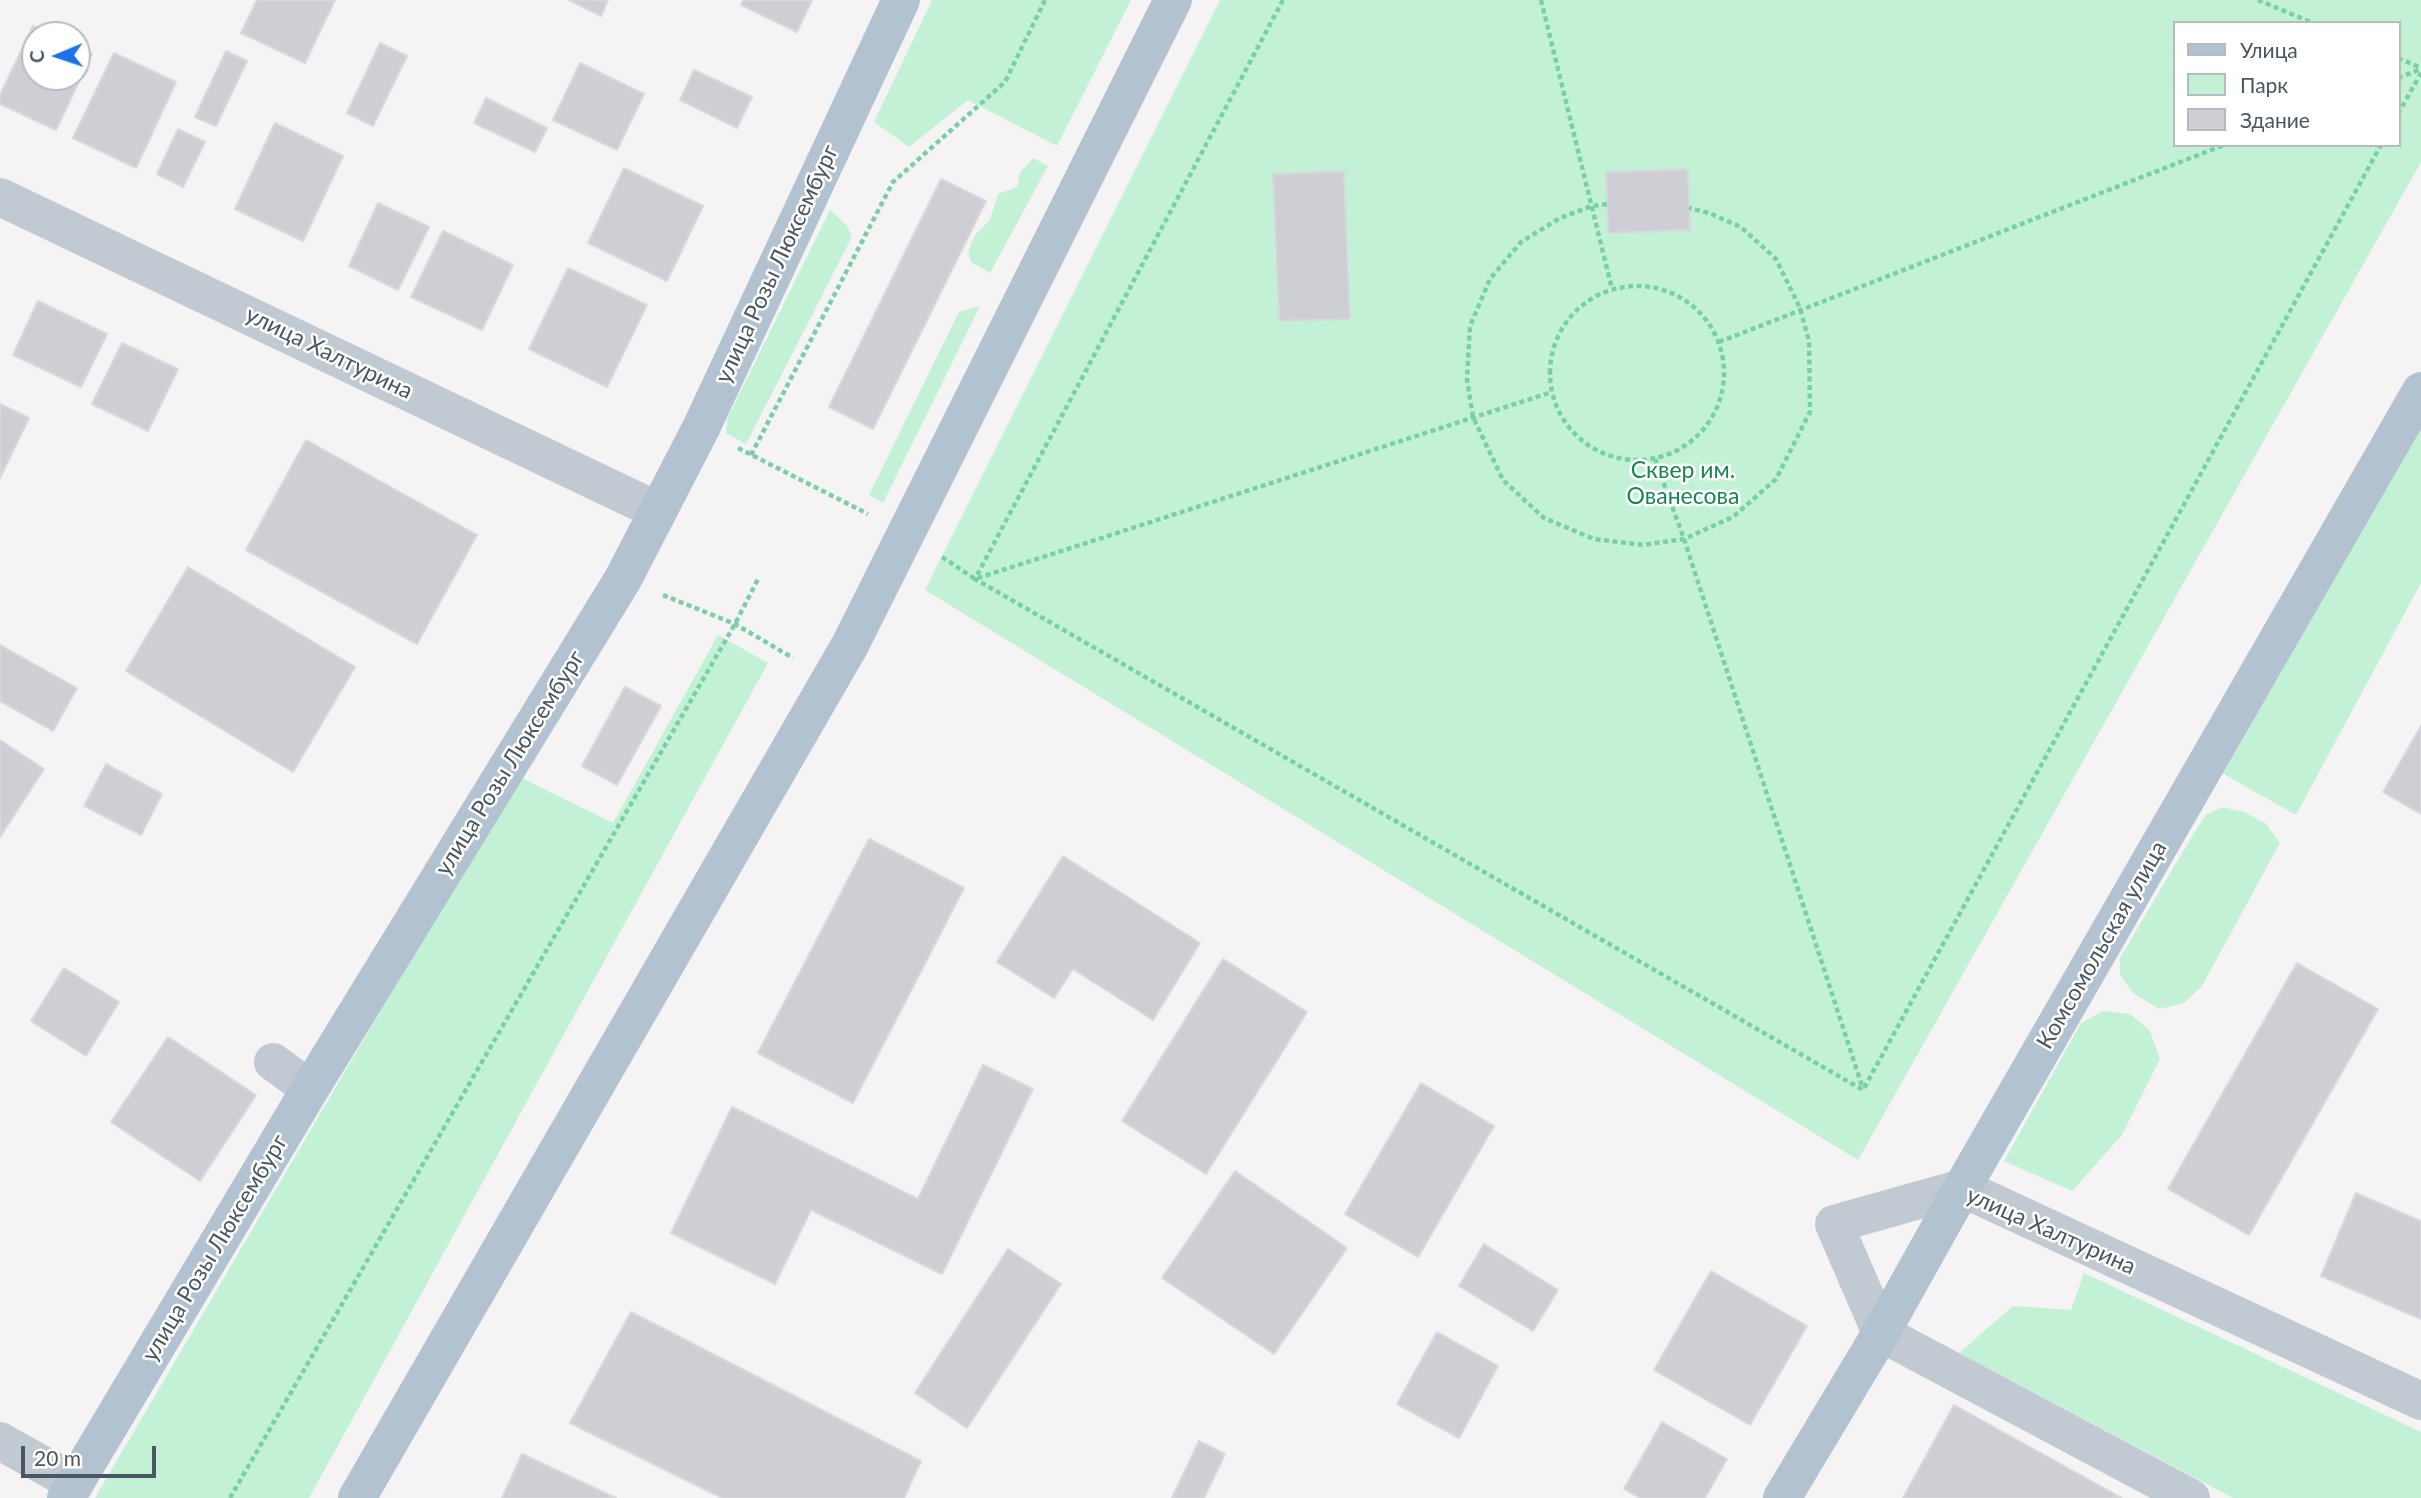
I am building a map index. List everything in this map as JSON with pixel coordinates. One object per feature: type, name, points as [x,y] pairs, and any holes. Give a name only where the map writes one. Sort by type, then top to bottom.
[{"type":"main road","name":"улица Розы Люксембург","points":[[71,1491],[310,1089],[623,579],[701,428],[901,0]]},
{"type":"main road","points":[[357,1498],[831,680],[1173,0]]},
{"type":"main road","name":"Комсомольская улица","points":[[1782,1498],[1881,1333],[2421,391]]},
{"type":"street","name":"улица Халтурина","points":[[0,197],[658,510]]},
{"type":"street","points":[[273,1062],[310,1089]]},
{"type":"street","name":"улица Халтурина","points":[[1881,1333],[1834,1224],[1962,1188],[2421,1401]]},
{"type":"street","points":[[1881,1333],[2191,1498]]},
{"type":"street","points":[[0,1441],[71,1491]]},
{"type":"path","points":[[751,455],[893,182],[1005,82],[1045,0]]},
{"type":"path","points":[[975,579],[1283,0]]},
{"type":"path","points":[[1541,0],[1612,289]]},
{"type":"path","points":[[2258,0],[2308,21]]},
{"type":"path","points":[[2400,59],[2421,70]]},
{"type":"path","points":[[2400,77],[2421,70]]},
{"type":"path","points":[[2400,110],[2421,70]]},
{"type":"path","points":[[1719,342],[1800,308],[2219,147]]},
{"type":"path","points":[[1863,1090],[2380,147]]},
{"type":"path","points":[[1607,204],[1592,206],[1560,218],[1521,242],[1490,279],[1470,326],[1467,379],[1473,417],[1503,480],[1544,518],[1594,539],[1643,545],[1684,539],[1733,517],[1776,479],[1810,412],[1810,341],[1800,308],[1776,260],[1741,226],[1689,208]]},
{"type":"path","points":[[1630,285],[1657,287],[1683,298],[1704,315],[1719,342],[1725,371],[1720,401],[1706,428],[1683,448],[1655,459],[1625,460],[1597,451],[1573,433],[1556,408],[1549,381],[1551,353],[1561,327],[1579,306],[1603,292],[1630,285]]},
{"type":"path","points":[[975,579],[1552,392]]},
{"type":"path","points":[[701,428],[906,534],[975,579],[1863,1090]]},
{"type":"path","points":[[1655,459],[1684,539],[1863,1090]]},
{"type":"path","points":[[623,579],[734,624],[831,680]]},
{"type":"path","points":[[230,1498],[758,579]]},
{"type":"green space","points":[[932,0],[1131,0],[1057,146],[968,100],[909,147],[874,122]]},
{"type":"green space","name":"Сквер им. Ованесова","points":[[1220,0],[2421,0],[2421,162],[1858,1160],[925,590]]},
{"type":"green space","points":[[1033,158],[1048,166],[990,273],[971,262],[968,253],[971,244],[975,235],[990,220],[998,194],[1017,187],[1020,173]]},
{"type":"green space","points":[[830,210],[847,226],[852,237],[746,444],[726,433],[727,419]]},
{"type":"green space","points":[[980,306],[883,503],[869,495],[959,312]]},
{"type":"green space","points":[[2421,428],[2421,583],[2296,815],[2222,773]]},
{"type":"green space","points":[[718,635],[768,663],[309,1498],[95,1498],[518,776],[613,823]]},
{"type":"green space","points":[[2222,807],[2244,812],[2266,824],[2280,843],[2202,986],[2184,1003],[2159,1009],[2133,993],[2120,975],[2120,958],[2206,815]]},
{"type":"green space","points":[[2103,1011],[2130,1014],[2150,1031],[2160,1059],[2122,1135],[2072,1191],[2004,1161],[2081,1023]]},
{"type":"green space","points":[[2084,1273],[2421,1432],[2421,1498],[2233,1498],[1959,1353],[2013,1306],[2071,1310]]},
{"type":"building","points":[[257,0],[335,0],[305,63],[241,33]]},
{"type":"building","points":[[569,0],[608,0],[601,16]]},
{"type":"building","points":[[743,0],[812,0],[797,32],[741,5]]},
{"type":"building","points":[[380,43],[407,56],[373,126],[347,113]]},
{"type":"building","points":[[21,51],[21,91],[74,91],[56,130],[0,104],[0,95]]},
{"type":"building","points":[[226,51],[247,61],[216,126],[195,117]]},
{"type":"building","points":[[114,53],[176,82],[136,168],[73,138]]},
{"type":"building","points":[[580,63],[644,94],[617,150],[553,120]]},
{"type":"building","points":[[694,70],[752,97],[737,128],[680,100]]},
{"type":"building","points":[[486,98],[547,128],[535,152],[474,123]]},
{"type":"building","points":[[275,123],[343,156],[303,241],[235,209]]},
{"type":"building","points":[[178,129],[205,142],[183,187],[157,174]]},
{"type":"building","points":[[624,168],[703,206],[667,281],[588,243]]},
{"type":"building","points":[[1688,169],[1690,230],[1608,233],[1606,172]]},
{"type":"building","points":[[1344,171],[1350,319],[1279,321],[1273,174]]},
{"type":"building","points":[[941,179],[986,201],[873,429],[829,407]]},
{"type":"building","points":[[378,203],[429,227],[398,290],[349,266]]},
{"type":"building","points":[[443,231],[513,265],[482,330],[411,297]]},
{"type":"building","points":[[568,268],[647,305],[607,387],[529,349]]},
{"type":"building","points":[[38,301],[107,334],[81,387],[13,355]]},
{"type":"building","points":[[122,343],[178,369],[148,431],[92,404]]},
{"type":"building","points":[[0,404],[29,418],[0,478]]},
{"type":"building","points":[[306,440],[477,535],[417,644],[246,550]]},
{"type":"building","points":[[188,567],[355,667],[293,772],[126,671]]},
{"type":"building","points":[[0,645],[77,688],[53,731],[0,701]]},
{"type":"building","points":[[625,687],[661,706],[617,785],[582,766]]},
{"type":"building","points":[[2421,726],[2421,814],[2383,792]]},
{"type":"building","points":[[0,740],[44,769],[0,837]]},
{"type":"building","points":[[106,764],[162,794],[141,835],[84,806]]},
{"type":"building","points":[[869,839],[964,888],[853,1103],[758,1053]]},
{"type":"building","points":[[1063,856],[1200,943],[1153,1020],[1073,969],[1054,998],[997,962]]},
{"type":"building","points":[[1223,959],[1307,1012],[1206,1174],[1122,1121]]},
{"type":"building","points":[[2297,963],[2378,1009],[2249,1235],[2168,1189]]},
{"type":"building","points":[[64,968],[119,1002],[86,1056],[31,1021]]},
{"type":"building","points":[[168,1037],[256,1095],[200,1181],[111,1122]]},
{"type":"building","points":[[983,1065],[1033,1089],[942,1274],[811,1210],[775,1284],[671,1233],[732,1107],[918,1199]]},
{"type":"building","points":[[1421,1083],[1494,1126],[1418,1257],[1345,1214]]},
{"type":"building","points":[[1235,1171],[1347,1248],[1274,1354],[1162,1278]]},
{"type":"building","points":[[2356,1193],[2421,1221],[2421,1319],[2321,1276]]},
{"type":"building","points":[[1484,1244],[1558,1290],[1533,1331],[1459,1286]]},
{"type":"building","points":[[1008,1249],[1061,1284],[967,1428],[915,1393]]},
{"type":"building","points":[[1711,1271],[1807,1326],[1750,1425],[1654,1370]]},
{"type":"building","points":[[631,1312],[921,1461],[904,1498],[722,1498],[570,1423]]},
{"type":"building","points":[[1437,1332],[1498,1366],[1459,1438],[1397,1404]]},
{"type":"building","points":[[1954,1405],[2122,1498],[1903,1498]]},
{"type":"building","points":[[1662,1422],[1727,1459],[1705,1498],[1640,1498],[1624,1489]]},
{"type":"building","points":[[1199,1441],[1225,1454],[1204,1498],[1172,1498]]},
{"type":"building","points":[[522,1454],[616,1498],[502,1498]]}]
